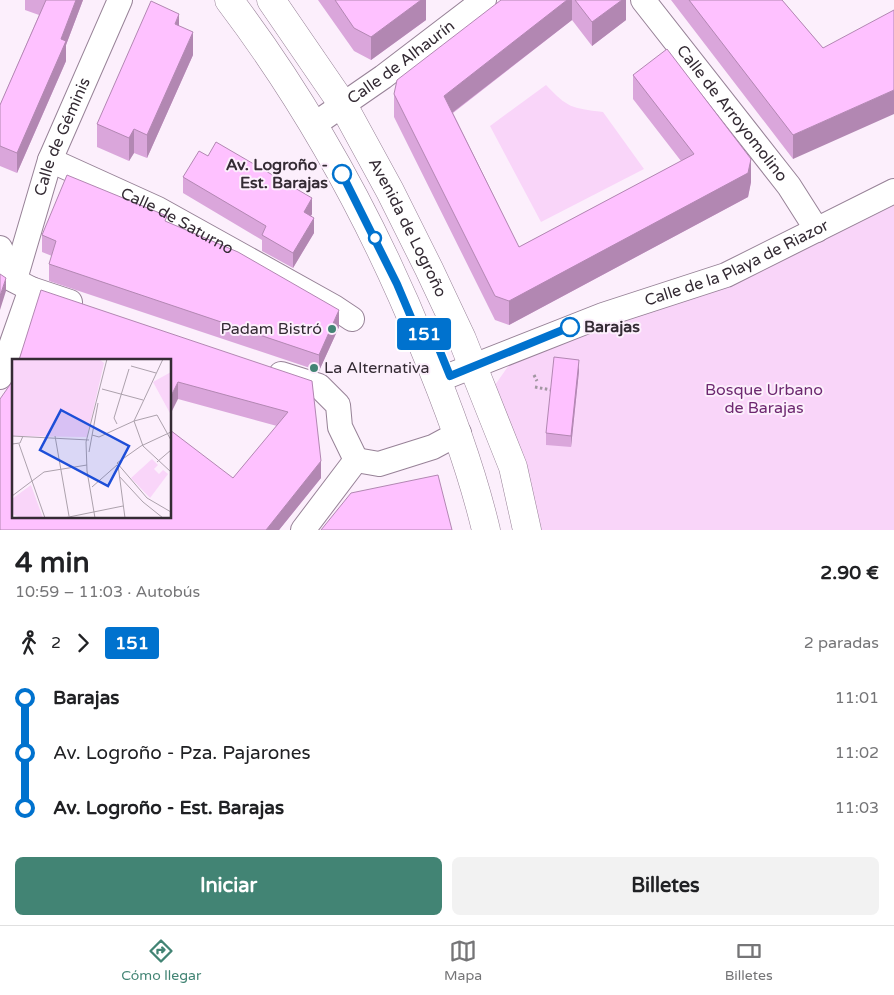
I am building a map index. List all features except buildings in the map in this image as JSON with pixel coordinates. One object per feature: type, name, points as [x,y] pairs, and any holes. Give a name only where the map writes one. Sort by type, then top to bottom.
[{"type":"main road","name":"Avenida de Logroño","points":[[230,0],[315,124],[389,267],[416,329],[454,375],[513,467],[527,530]]},
{"type":"main road","name":"Avenida de Logroño","points":[[271,0],[343,105],[390,191],[454,375],[459,433],[486,530]]},
{"type":"street","name":"Calle de Géminis","points":[[0,377],[15,280],[50,160],[120,0]]},
{"type":"street","name":"Calle de Alhaurín","points":[[315,124],[484,0]]},
{"type":"street","name":"Calle de Arroyomolino","points":[[643,0],[789,186],[817,230]]},
{"type":"street","name":"Calle de Saturno","points":[[50,160],[158,209],[334,307],[352,319]]},
{"type":"street","name":"Calle de la Playa de Riazor","points":[[454,375],[603,315],[726,275],[894,191]]},
{"type":"street","points":[[0,248],[15,280],[94,311]]},
{"type":"street","points":[[256,366],[319,386],[338,405],[340,427],[356,460]]},
{"type":"street","points":[[356,460],[379,464],[433,447],[459,433]]},
{"type":"street","points":[[303,530],[356,460]]},
{"type":"path","points":[[534,375],[537,381]]},
{"type":"path","points":[[535,387],[551,390]]},
{"type":"green space","points":[[546,85],[565,103],[571,106],[603,112],[644,169],[541,222],[490,126]]},
{"type":"green space","name":"Bosque Urbano de Barajas","points":[[894,191],[894,530],[527,530],[486,398],[520,349]]},
{"type":"bus line","name":"151","points":[[342,174],[397,284],[416,329],[437,344],[450,376],[474,368],[570,327]]},
{"type":"place","name":"Av. Logroño - Est. Barajas","points":[[342,174]]},
{"type":"place","name":"Barajas","points":[[570,327]]},
{"type":"place","name":"Padam Bistró","points":[[332,329]]},
{"type":"place","name":"La Alternativa","points":[[314,368]]}]
